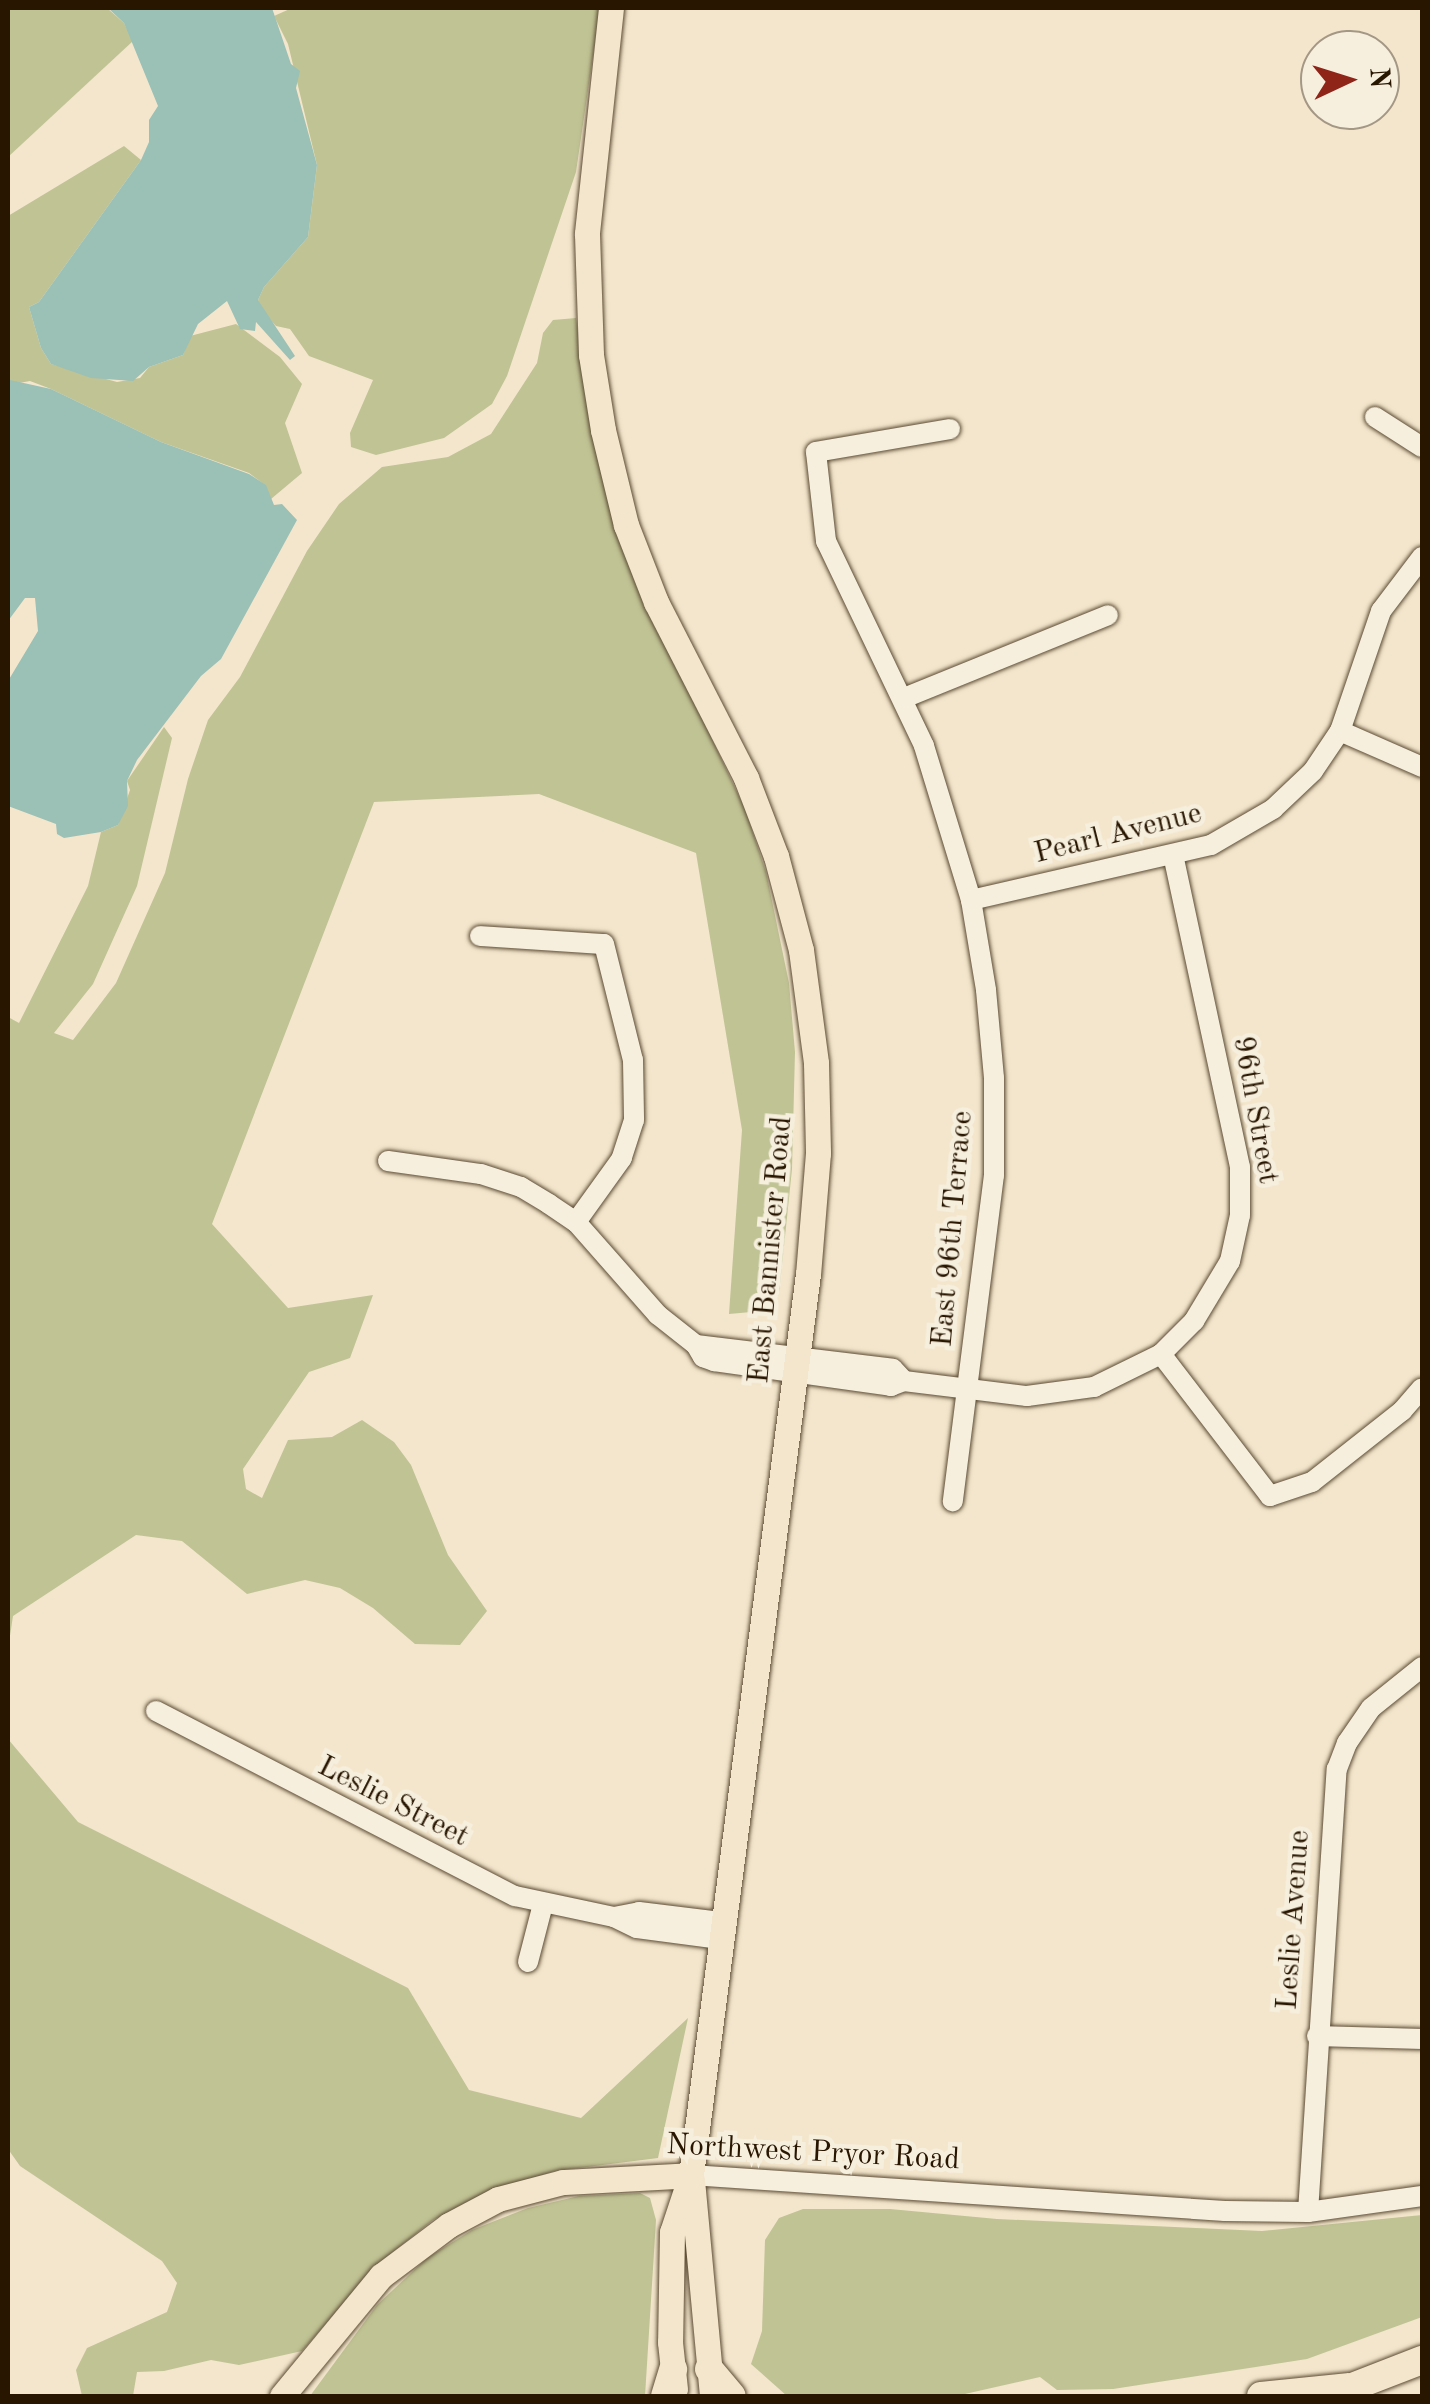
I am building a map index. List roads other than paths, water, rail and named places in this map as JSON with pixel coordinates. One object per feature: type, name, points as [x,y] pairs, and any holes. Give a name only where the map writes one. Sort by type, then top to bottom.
[{"type":"highway","points":[[1329,2396],[1422,2360]]},
{"type":"highway","points":[[664,2396],[674,2383]]},
{"type":"highway","points":[[710,2383],[732,2396]]},
{"type":"highway","points":[[1261,2396],[1360,2386]]},
{"type":"main road","name":"East Bannister Road","points":[[611,8],[590,180],[591,354],[602,430],[626,525],[656,602],[762,817],[800,950],[816,1062],[818,1154],[795,1365],[691,2175],[672,2232],[674,2383]]},
{"type":"main road","name":"East Bannister Road","points":[[691,2175],[700,2232],[710,2383]]},
{"type":"main road","name":"Northwest Pryor Road","points":[[282,2396],[381,2276],[449,2225],[498,2199],[563,2182],[691,2175]]},
{"type":"street","points":[[1375,417],[1422,446]]},
{"type":"street","name":"East 96th Terrace","points":[[950,429],[816,452],[826,542],[904,698],[940,792],[971,900],[986,990],[994,1078],[994,1174],[953,1501]]},
{"type":"street","name":"Pearl Avenue","points":[[971,900],[1211,844],[1273,809],[1313,771],[1340,731],[1381,610],[1422,556]]},
{"type":"street","points":[[904,698],[1108,615]]},
{"type":"street","points":[[1340,731],[1422,767]]},
{"type":"street","name":"96th Street","points":[[576,1222],[658,1315],[696,1345],[795,1365],[893,1370],[904,1381],[1027,1396],[1076,1392],[1135,1370],[1160,1354],[1194,1321],[1214,1293],[1237,1238],[1242,1193],[1240,1167],[1173,855]]},
{"type":"street","points":[[388,1161],[481,1174],[521,1187],[576,1222],[622,1158],[634,1120],[633,1060],[604,944],[480,936]]},
{"type":"street","points":[[1160,1354],[1270,1496],[1312,1482],[1402,1410],[1422,1388]]},
{"type":"street","name":"Leslie Avenue","points":[[1308,2212],[1337,1769],[1347,1744],[1371,1708],[1422,1666]]},
{"type":"street","name":"Leslie Street","points":[[156,1711],[496,1887],[543,1904],[614,1917],[639,1912],[721,1930]]},
{"type":"street","points":[[528,1962],[543,1904]]},
{"type":"street","points":[[1317,2036],[1422,2038]]},
{"type":"street","name":"Northwest Pryor Road","points":[[691,2175],[1225,2211],[1308,2212],[1422,2196]]},
{"type":"water","points":[[108,8],[272,8],[291,64],[300,71],[296,88],[317,165],[308,237],[264,287],[258,300],[295,356],[290,360],[256,322],[255,331],[240,329],[227,301],[198,324],[183,355],[149,367],[133,381],[91,378],[51,364],[41,348],[29,307],[39,302],[141,160],[149,142],[149,120],[158,106],[124,23]]},
{"type":"water","points":[[10,380],[51,389],[161,442],[249,474],[266,485],[274,505],[282,504],[297,520],[221,659],[201,676],[137,760],[127,781],[128,806],[118,825],[64,838],[57,834],[56,824],[8,806],[8,681],[38,631],[35,598],[25,598],[8,621]]}]
